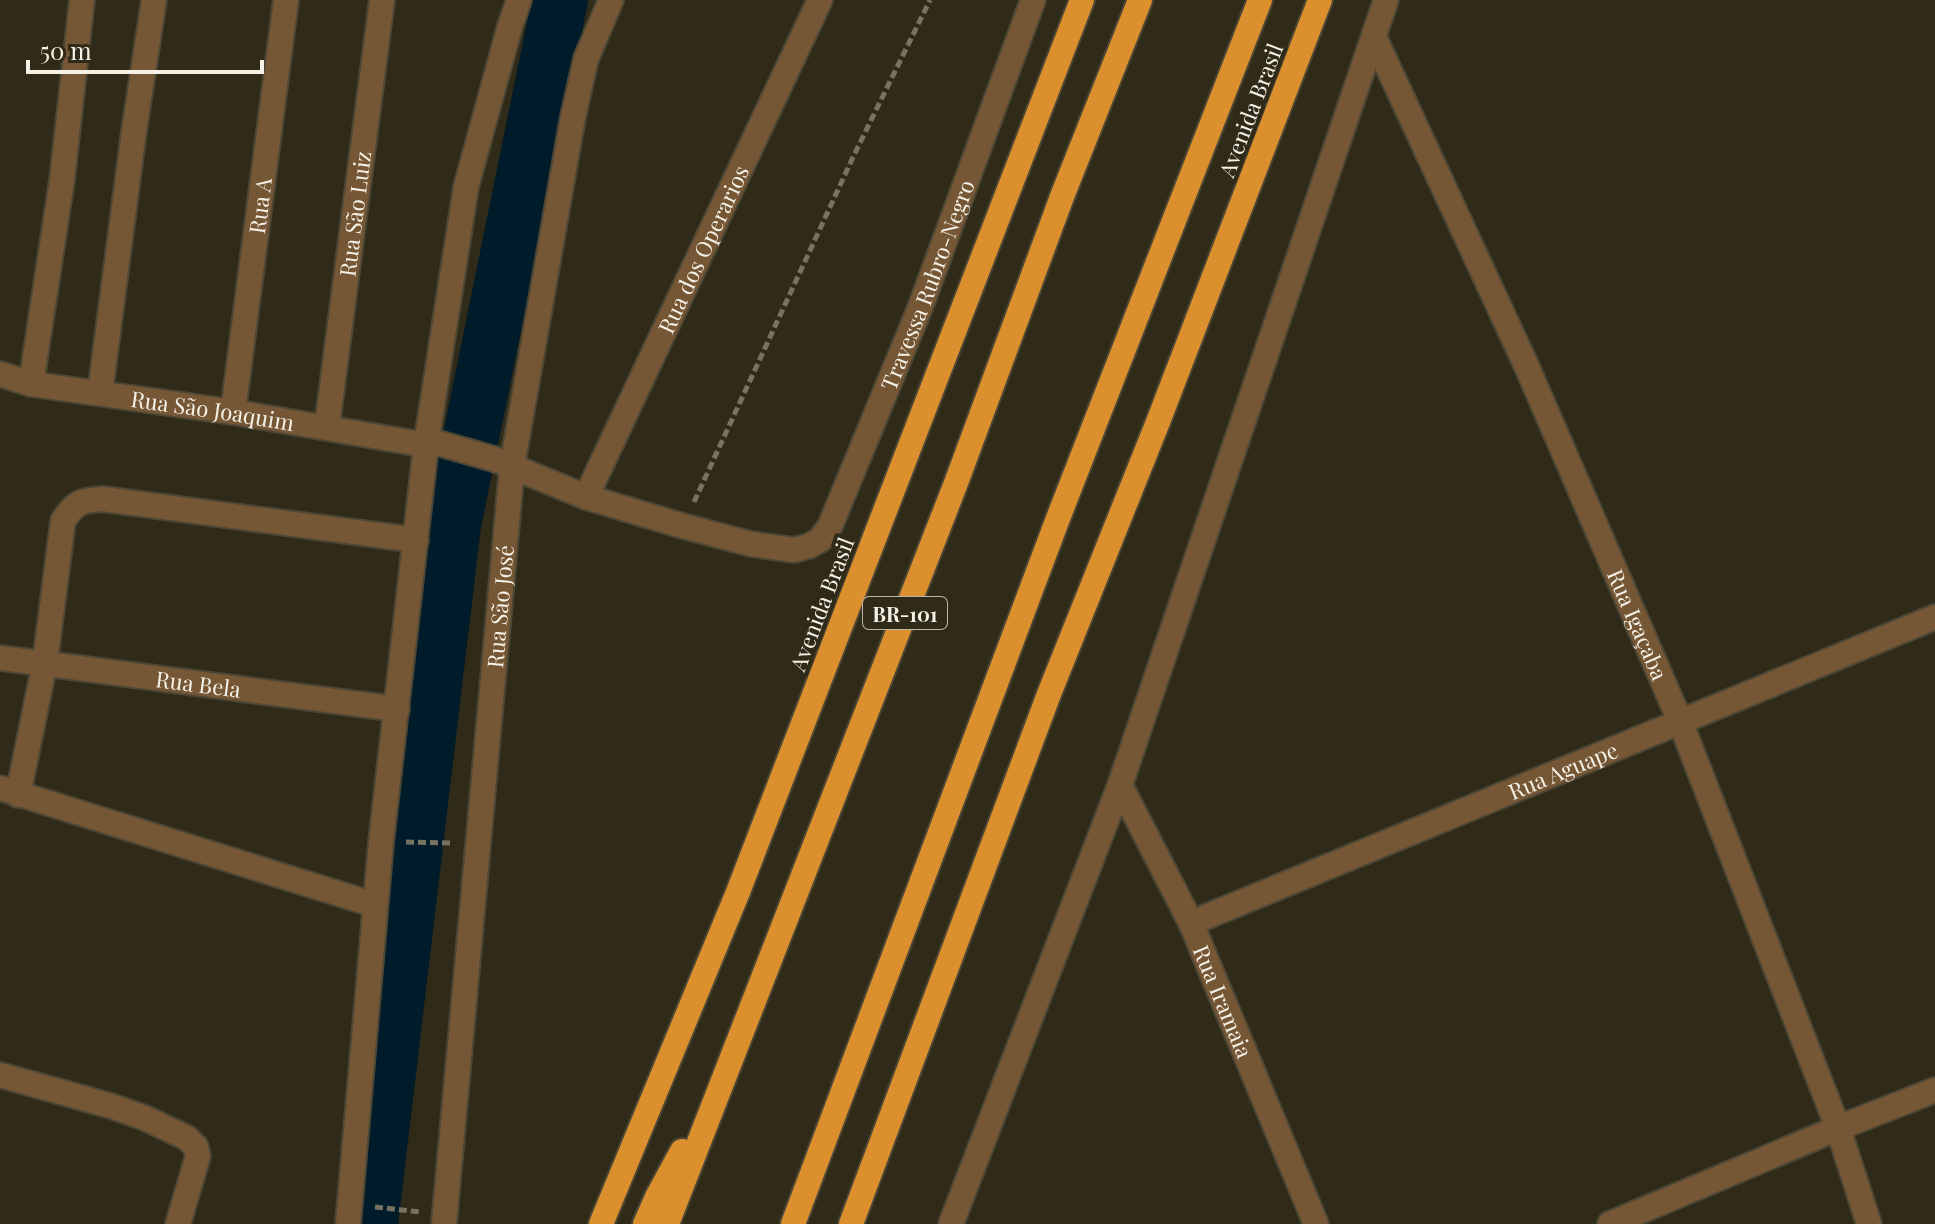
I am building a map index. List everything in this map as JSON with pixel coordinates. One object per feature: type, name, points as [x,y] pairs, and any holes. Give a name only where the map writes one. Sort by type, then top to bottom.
[{"type":"highway","name":"Avenida Brasil","points":[[601,1224],[738,892],[1082,0]]},
{"type":"highway","name":"BR-101","points":[[667,1224],[956,483],[1063,194],[1140,0]]},
{"type":"highway","name":"Avenida Brasil","points":[[793,1224],[1062,506],[1260,0]]},
{"type":"highway","name":"Avenida Brasil","points":[[851,1224],[1049,694],[1158,422],[1320,0]]},
{"type":"highway","points":[[645,1224],[725,1076]]},
{"type":"street","points":[[31,384],[62,180],[82,0]]},
{"type":"street","points":[[100,393],[154,0]]},
{"type":"street","name":"Rua A","points":[[233,412],[286,0]]},
{"type":"street","name":"Rua São Luiz","points":[[327,426],[382,0]]},
{"type":"street","points":[[348,1224],[375,905],[416,540],[466,187],[519,0]]},
{"type":"street","name":"Rua São José","points":[[435,1218],[503,463],[586,59],[611,0]]},
{"type":"street","name":"Rua dos Operarios","points":[[586,497],[820,0]]},
{"type":"street","name":"Travessa Rubro-Negro","points":[[794,550],[820,540],[830,526],[920,308],[1033,0]]},
{"type":"street","points":[[951,1224],[1120,785],[1386,0]]},
{"type":"street","name":"Rua Igaçaba","points":[[1374,37],[1527,367],[1680,721],[1838,1128],[1869,1224]]},
{"type":"street","name":"Rua São Joaquim","points":[[0,374],[31,384],[432,444],[503,463],[586,497],[683,526],[751,544],[794,550]]},
{"type":"street","points":[[375,905],[9,792],[45,662],[63,521],[72,507],[85,500],[103,499],[416,540]]},
{"type":"street","name":"Rua Aguape","points":[[1191,923],[1935,617]]},
{"type":"street","name":"Rua Bela","points":[[0,658],[397,709]]},
{"type":"street","name":"Rua Iramaia","points":[[1120,785],[1191,923],[1316,1224]]},
{"type":"street","points":[[0,1075],[111,1106],[187,1138],[196,1147],[198,1156],[178,1224]]},
{"type":"street","points":[[1610,1224],[1935,1090]]},
{"type":"path","points":[[683,526],[854,155],[930,0]]},
{"type":"path","points":[[397,842],[461,844]]},
{"type":"path","points":[[371,1206],[435,1218]]},
{"type":"waterway","points":[[370,1224],[453,525],[560,0]]}]
